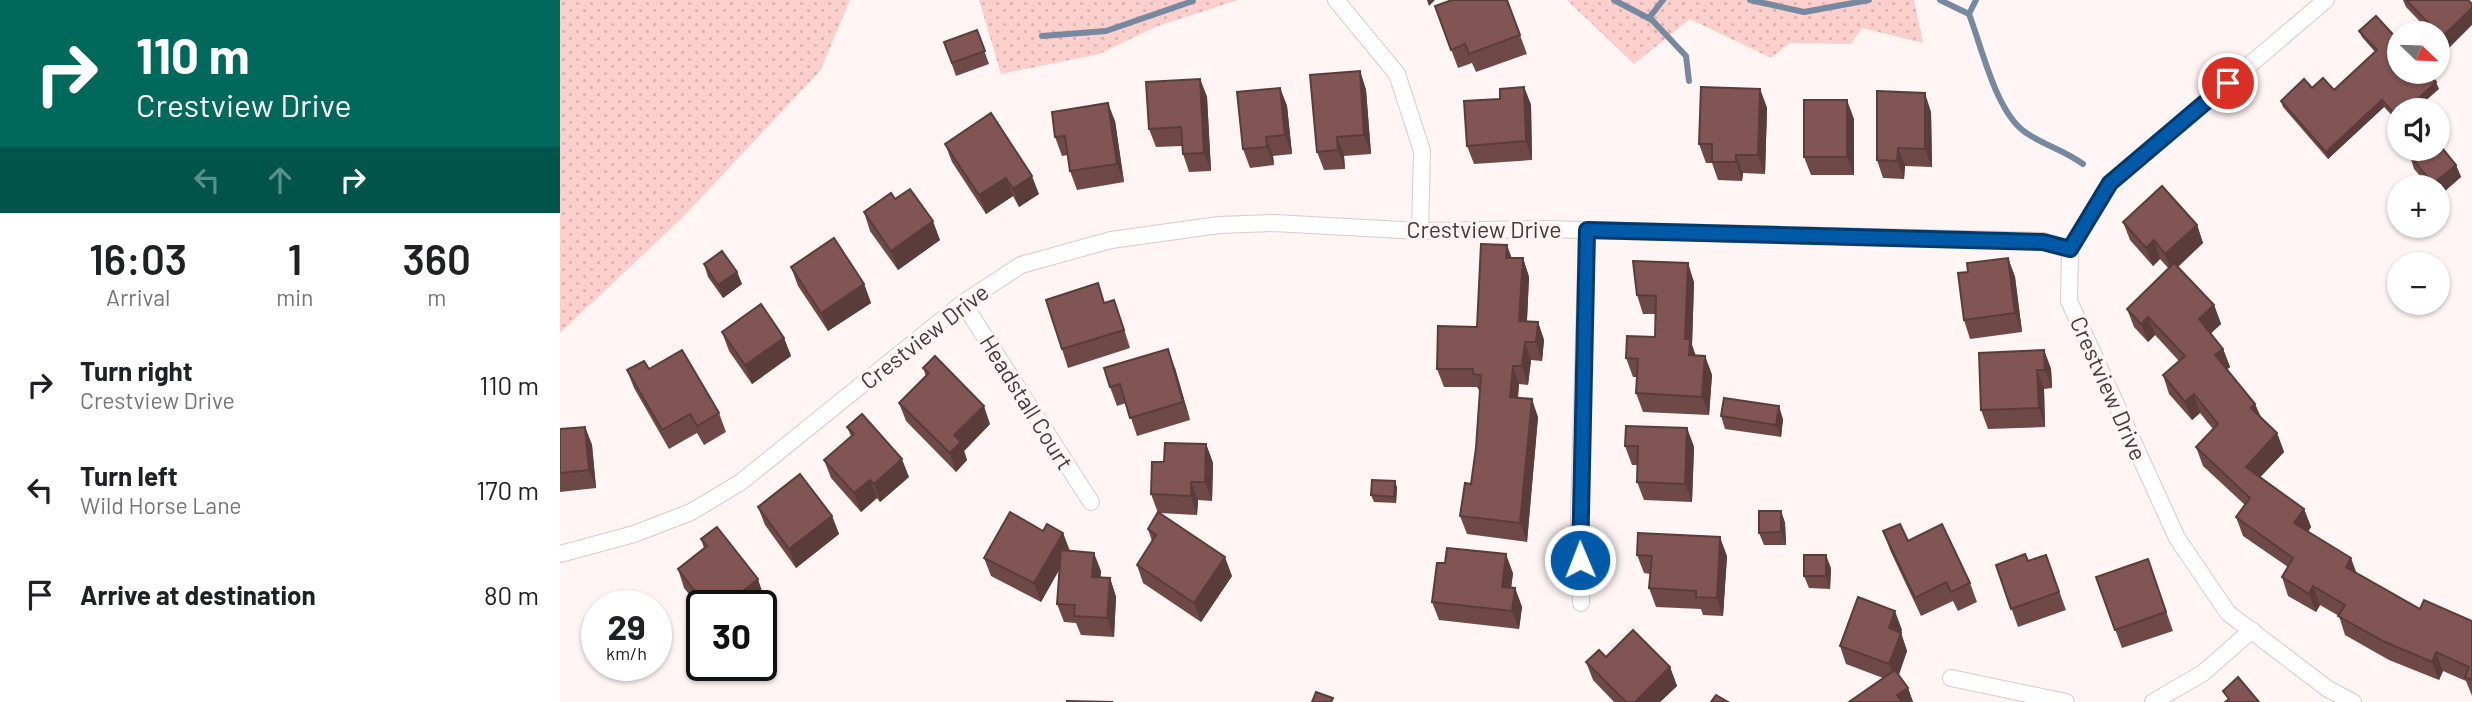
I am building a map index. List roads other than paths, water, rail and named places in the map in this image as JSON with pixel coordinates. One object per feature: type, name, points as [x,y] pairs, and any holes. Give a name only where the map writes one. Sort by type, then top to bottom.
[{"type":"street","points":[[1336,0],[1397,74],[1422,151],[1420,231]]},
{"type":"street","points":[[2070,249],[2110,183],[2326,0]]},
{"type":"street","name":"Crestview Drive","points":[[560,554],[634,534],[691,512],[741,482],[963,303],[1021,265],[1111,240],[1219,225],[1274,223],[1420,231],[1587,230],[2043,242],[2070,249],[2069,301],[2177,538],[2228,612],[2328,689],[2353,702]]},
{"type":"street","points":[[1581,603],[1579,517],[1587,230]]},
{"type":"street","name":"Headstall Court","points":[[963,303],[1091,502]]},
{"type":"street","points":[[2152,702],[2203,673],[2252,630]]},
{"type":"street","points":[[1951,678],[2066,702]]},
{"type":"waterway","points":[[1614,0],[1652,20],[1686,56],[1689,81]]},
{"type":"waterway","points":[[1649,18],[1663,0]]},
{"type":"waterway","points":[[1750,0],[1804,12],[1869,0]]},
{"type":"waterway","points":[[1940,0],[1969,14],[1998,95],[2015,123],[2032,137],[2083,164]]},
{"type":"waterway","points":[[1969,14],[1976,0]]},
{"type":"waterway","points":[[1042,36],[1106,31],[1193,1]]}]
